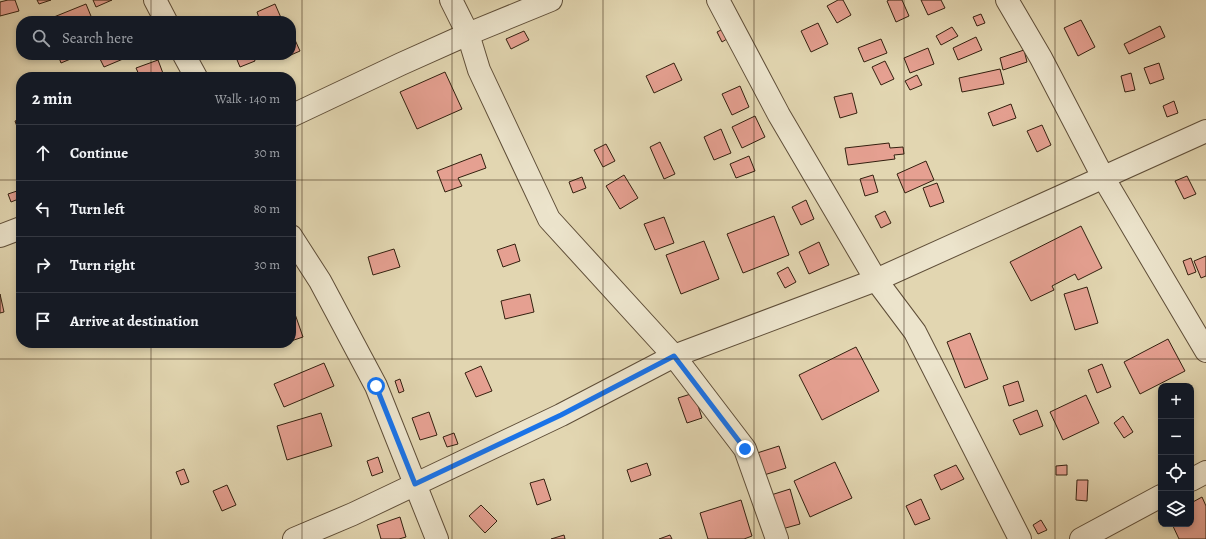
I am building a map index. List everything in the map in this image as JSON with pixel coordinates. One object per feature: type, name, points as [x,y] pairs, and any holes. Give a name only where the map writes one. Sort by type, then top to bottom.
[{"type":"street","points":[[155,0],[163,16]]},
{"type":"street","points":[[450,0],[468,34],[479,70],[549,219],[674,356],[745,449],[777,539]]},
{"type":"street","points":[[296,114],[468,34],[551,0]]},
{"type":"street","points":[[718,0],[779,115],[876,280],[915,332],[1020,539]]},
{"type":"street","points":[[1007,0],[1041,58],[1103,177],[1206,351]]},
{"type":"street","points":[[187,60],[193,72]]},
{"type":"street","points":[[294,539],[353,514],[561,415],[674,356],[876,280],[1206,131]]},
{"type":"street","points":[[0,236],[16,230]]},
{"type":"street","points":[[296,244],[320,281],[376,386],[437,539]]},
{"type":"street","points":[[1194,478],[1206,472]]},
{"type":"street","points":[[1081,539],[1158,498]]},
{"type":"building","points":[[15,0],[19,11],[0,16],[0,2]]},
{"type":"building","points":[[37,0],[51,0],[39,4]]},
{"type":"building","points":[[93,0],[112,0],[96,7]]},
{"type":"building","points":[[838,0],[843,0],[851,15],[837,23],[827,6]]},
{"type":"building","points":[[902,0],[909,16],[896,22],[887,1]]},
{"type":"building","points":[[921,0],[941,0],[945,8],[928,15]]},
{"type":"building","points":[[86,4],[91,16],[56,16]]},
{"type":"building","points":[[275,4],[280,16],[258,16],[257,12]]},
{"type":"building","points":[[981,14],[985,23],[977,26],[973,17]]},
{"type":"building","points":[[1081,20],[1095,47],[1078,56],[1064,28]]},
{"type":"building","points":[[818,23],[828,44],[811,52],[801,31]]},
{"type":"building","points":[[1160,26],[1165,37],[1129,54],[1124,44]]},
{"type":"building","points":[[952,27],[958,36],[941,45],[936,36]]},
{"type":"building","points":[[725,28],[730,37],[722,42],[717,32]]},
{"type":"building","points":[[524,31],[529,40],[511,49],[506,39]]},
{"type":"building","points":[[976,37],[982,50],[958,60],[953,48]]},
{"type":"building","points":[[881,39],[887,53],[864,62],[858,48]]},
{"type":"building","points":[[296,42],[300,51],[296,53]]},
{"type":"building","points":[[928,48],[934,64],[910,73],[904,58]]},
{"type":"building","points":[[1024,50],[1027,62],[1003,70],[1000,58]]},
{"type":"building","points":[[60,60],[68,60],[61,63]]},
{"type":"building","points":[[100,60],[121,60],[104,67]]},
{"type":"building","points":[[158,60],[162,72],[138,72],[136,68]]},
{"type":"building","points":[[237,60],[255,60],[255,61],[240,67]]},
{"type":"building","points":[[885,61],[894,79],[881,85],[872,67]]},
{"type":"building","points":[[674,63],[682,80],[654,93],[646,76]]},
{"type":"building","points":[[1159,63],[1164,79],[1150,84],[1144,68]]},
{"type":"building","points":[[1000,69],[1004,84],[962,92],[959,78]]},
{"type":"building","points":[[445,72],[462,109],[417,129],[400,92]]},
{"type":"building","points":[[1131,73],[1135,90],[1125,92],[1121,76]]},
{"type":"building","points":[[917,75],[922,85],[910,90],[905,81]]},
{"type":"building","points":[[740,86],[749,107],[732,115],[722,94]]},
{"type":"building","points":[[852,93],[857,113],[840,118],[834,97]]},
{"type":"building","points":[[1174,101],[1178,113],[1167,117],[1163,106]]},
{"type":"building","points":[[1011,104],[1016,118],[993,126],[988,113]]},
{"type":"building","points":[[755,116],[765,137],[742,148],[732,127]]},
{"type":"building","points":[[1042,125],[1051,145],[1037,152],[1027,131]]},
{"type":"building","points":[[721,129],[731,153],[714,160],[704,137]]},
{"type":"building","points":[[660,142],[675,174],[664,179],[650,147]]},
{"type":"building","points":[[889,143],[890,148],[903,147],[904,154],[894,155],[895,159],[848,165],[845,148]]},
{"type":"building","points":[[606,144],[615,161],[603,167],[594,150]]},
{"type":"building","points":[[481,154],[486,168],[458,178],[462,186],[445,192],[437,171]]},
{"type":"building","points":[[749,156],[755,171],[736,178],[730,164]]},
{"type":"building","points":[[926,161],[934,180],[905,193],[897,174]]},
{"type":"building","points":[[624,175],[638,198],[620,209],[606,186]]},
{"type":"building","points":[[873,175],[878,192],[865,196],[860,179]]},
{"type":"building","points":[[1187,176],[1196,194],[1184,199],[1175,181]]},
{"type":"building","points":[[582,177],[586,188],[573,193],[569,182]]},
{"type":"building","points":[[937,183],[944,202],[930,207],[923,188]]},
{"type":"building","points":[[16,191],[16,200],[11,202],[8,194]]},
{"type":"building","points":[[806,200],[814,219],[801,225],[792,207]]},
{"type":"building","points":[[885,211],[891,223],[881,228],[875,216]]},
{"type":"building","points":[[774,216],[789,255],[743,273],[727,234]]},
{"type":"building","points":[[664,217],[674,243],[655,250],[644,224]]},
{"type":"building","points":[[1081,226],[1102,268],[1078,280],[1075,274],[1052,286],[1054,290],[1031,301],[1010,262]]},
{"type":"building","points":[[704,241],[719,279],[681,294],[666,255]]},
{"type":"building","points":[[819,242],[829,265],[809,274],[799,252]]},
{"type":"building","points":[[515,244],[520,261],[503,267],[497,250]]},
{"type":"building","points":[[394,249],[400,267],[373,275],[368,257]]},
{"type":"building","points":[[1206,256],[1206,276],[1201,278],[1194,261]]},
{"type":"building","points":[[1191,258],[1196,272],[1188,275],[1183,261]]},
{"type":"building","points":[[788,267],[796,282],[785,288],[777,273]]},
{"type":"building","points":[[1087,287],[1098,323],[1075,330],[1064,294]]},
{"type":"building","points":[[0,294],[4,312],[0,313]]},
{"type":"building","points":[[530,294],[534,312],[505,319],[501,301]]},
{"type":"building","points":[[296,317],[303,337],[296,339]]},
{"type":"building","points":[[970,333],[988,379],[965,388],[947,342]]},
{"type":"building","points":[[1168,339],[1185,371],[1162,383],[1158,383],[1158,385],[1140,394],[1124,362]]},
{"type":"building","points":[[856,347],[879,391],[822,420],[799,375]]},
{"type":"building","points":[[324,363],[334,386],[284,407],[274,384]]},
{"type":"building","points":[[1102,364],[1111,387],[1097,393],[1088,370]]},
{"type":"building","points":[[481,366],[492,391],[476,397],[465,373]]},
{"type":"building","points":[[400,379],[404,391],[399,393],[395,381]]},
{"type":"building","points":[[1018,381],[1024,401],[1009,406],[1003,386]]},
{"type":"building","points":[[694,393],[702,418],[687,423],[678,398]]},
{"type":"building","points":[[1086,395],[1099,423],[1063,440],[1050,412]]},
{"type":"building","points":[[1037,410],[1043,426],[1020,435],[1013,420]]},
{"type":"building","points":[[429,412],[437,435],[420,440],[412,418]]},
{"type":"building","points":[[321,413],[332,446],[287,460],[277,426]]},
{"type":"building","points":[[1123,416],[1133,432],[1124,438],[1114,423]]},
{"type":"building","points":[[454,433],[458,444],[447,447],[443,437]]},
{"type":"building","points":[[779,446],[786,468],[761,476],[754,454]]},
{"type":"building","points":[[378,457],[383,472],[372,476],[367,461]]},
{"type":"building","points":[[835,462],[852,498],[810,517],[794,481]]},
{"type":"building","points":[[647,463],[651,475],[631,482],[627,470]]},
{"type":"building","points":[[956,465],[964,479],[941,490],[934,475]]},
{"type":"building","points":[[1067,465],[1067,475],[1056,475],[1056,466]]},
{"type":"building","points":[[184,469],[189,482],[181,485],[176,472]]},
{"type":"building","points":[[544,479],[551,500],[537,505],[530,483]]},
{"type":"building","points":[[1077,480],[1088,480],[1087,501],[1076,500]]},
{"type":"building","points":[[227,485],[236,505],[222,511],[213,491]]},
{"type":"building","points":[[790,489],[800,524],[782,529],[771,495]]},
{"type":"building","points":[[1202,497],[1206,506],[1206,539],[1179,539],[1173,527],[1194,527],[1194,501]]},
{"type":"building","points":[[921,499],[930,519],[915,525],[906,506]]},
{"type":"building","points":[[741,500],[752,536],[744,539],[708,539],[700,513]]},
{"type":"building","points":[[481,505],[497,521],[485,533],[469,516]]},
{"type":"building","points":[[400,517],[406,537],[399,539],[381,539],[377,525]]},
{"type":"building","points":[[1041,520],[1047,530],[1038,534],[1033,525]]},
{"type":"building","points":[[564,535],[565,539],[551,539]]},
{"type":"building","points":[[670,535],[672,539],[659,539]]},
{"type":"route","points":[[376,386],[415,484],[561,415],[674,356],[745,449]]}]
